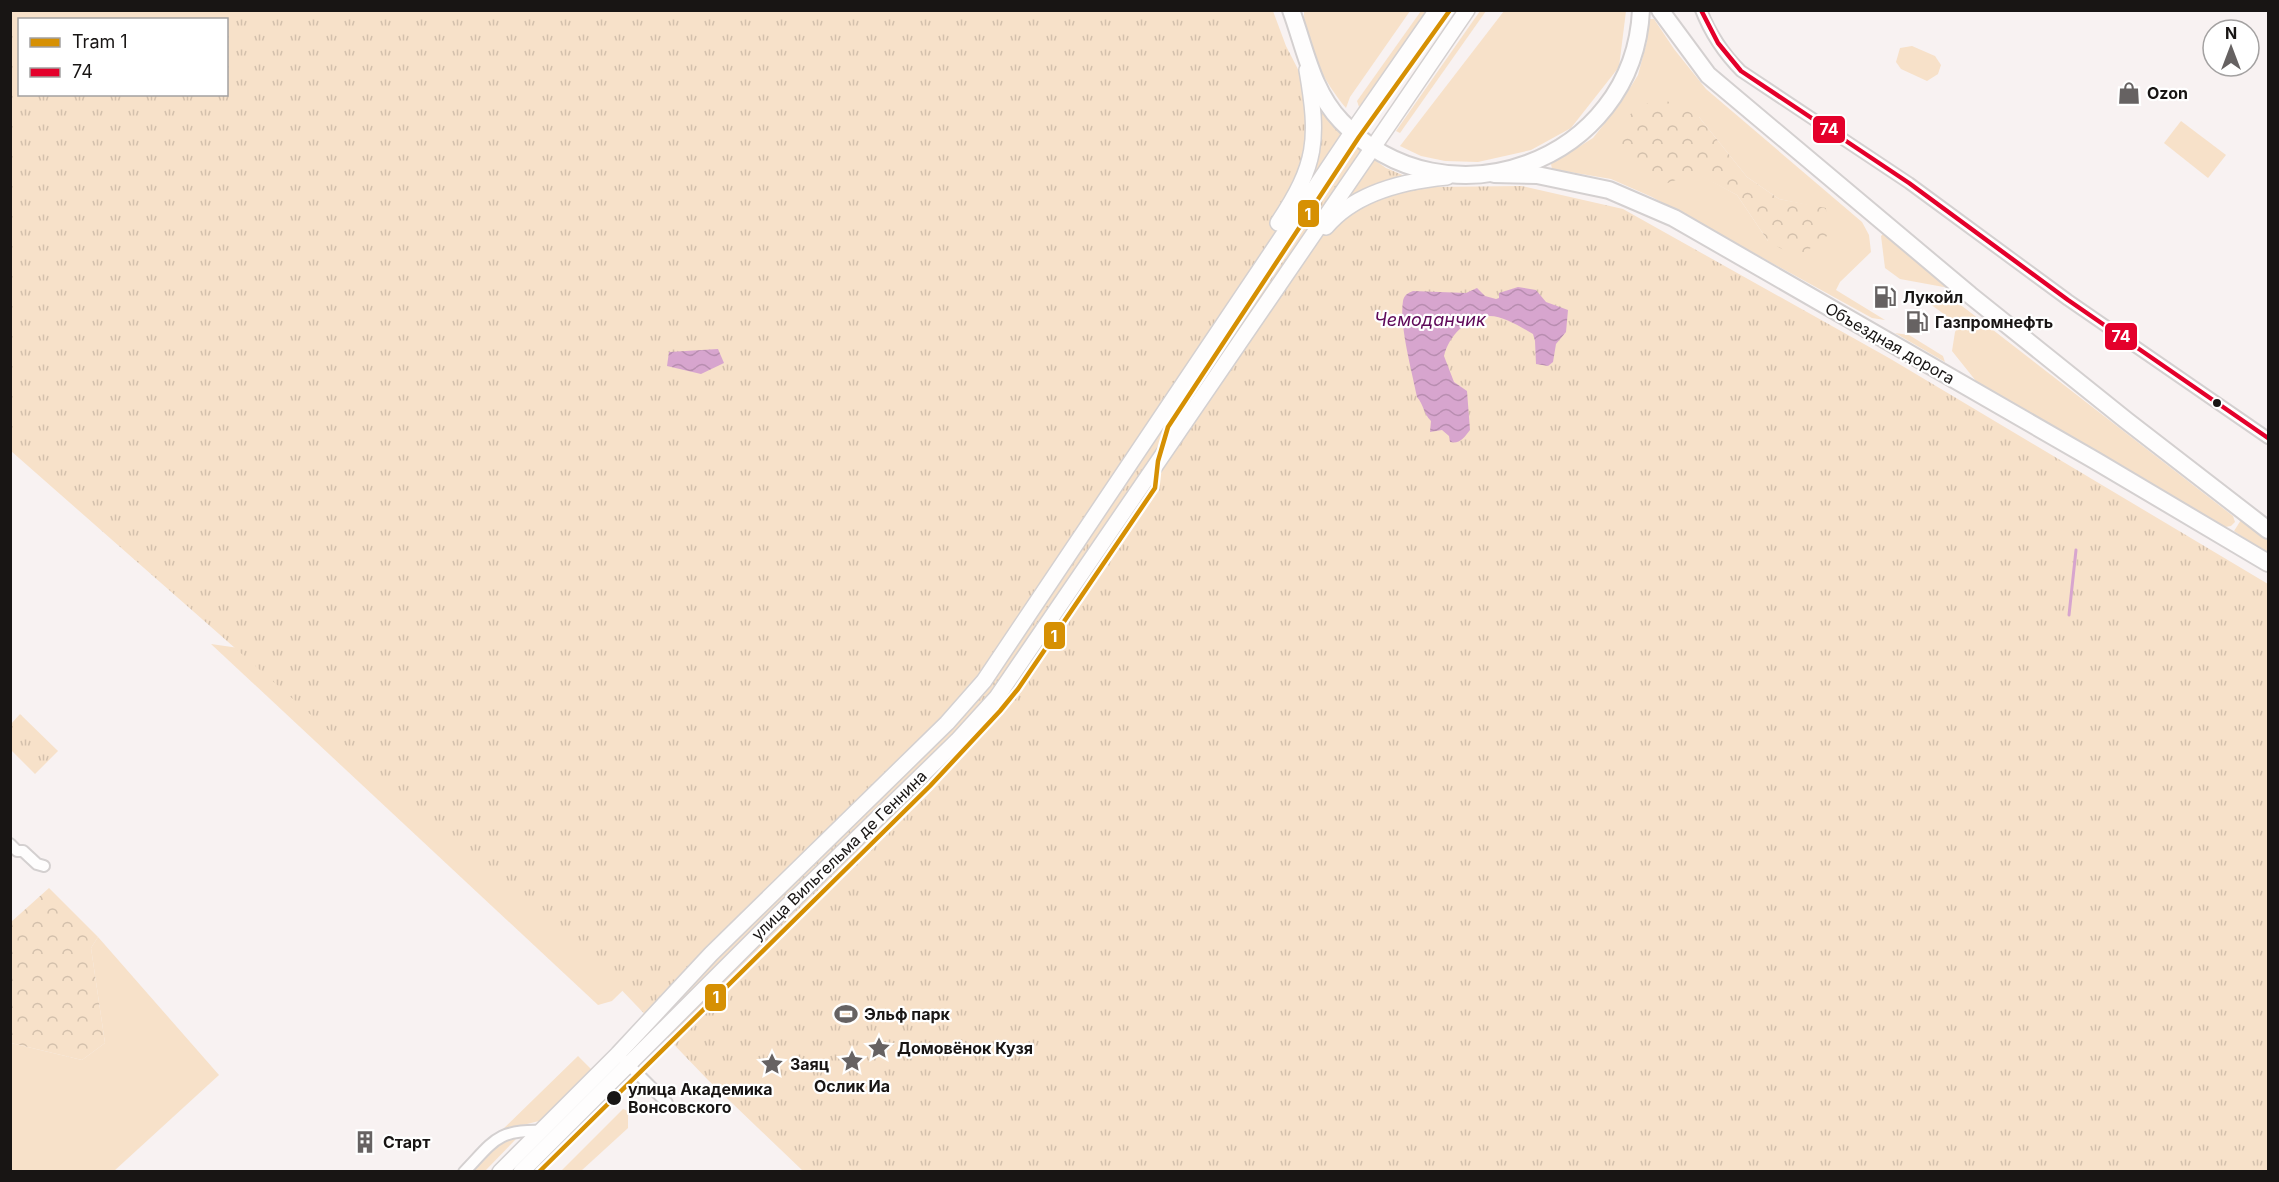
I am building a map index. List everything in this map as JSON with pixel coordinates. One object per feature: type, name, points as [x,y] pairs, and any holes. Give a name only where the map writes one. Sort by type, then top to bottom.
[{"type":"main road","name":"улица Вильгельма де Геннина","points":[[523,1170],[623,1060],[711,954],[965,705],[984,681],[1437,10]]},
{"type":"main road","name":"улица Вильгельма де Геннина","points":[[500,1172],[793,900],[957,741],[997,697],[1467,10]]},
{"type":"main road","points":[[1300,256],[1331,221],[1373,194],[1412,181],[1494,174],[1533,163],[1551,155],[1580,135],[1606,106],[1625,75],[1637,41],[1641,10]]},
{"type":"main road","points":[[1660,10],[1708,75],[1970,295],[2268,530]]},
{"type":"main road","points":[[1294,16],[1303,47],[1322,95],[1341,121],[1388,156],[1420,169],[1459,176]]},
{"type":"main road","points":[[1193,370],[1240,283],[1298,192],[1307,172],[1312,150],[1313,111],[1303,47]]},
{"type":"main road","name":"Объездная дорога","points":[[1494,174],[1537,175],[1586,184],[1609,190],[1674,218],[2268,563]]},
{"type":"street","points":[[1701,10],[1728,59],[1741,71],[1909,183],[2068,300],[2268,438]]},
{"type":"street","points":[[10,844],[18,851],[23,851],[37,864],[44,866]]},
{"type":"street","points":[[623,1060],[667,1103]]},
{"type":"street","points":[[464,1172],[498,1137],[519,1130],[543,1131]]},
{"type":"green space","points":[[11,11],[1273,11],[1286,46],[1319,110],[1352,144],[1386,168],[1431,187],[1522,186],[1623,209],[1889,358],[2268,584],[2268,1171],[803,1171],[708,1080],[610,978],[11,451]]},
{"type":"green space","points":[[1304,11],[1410,11],[1350,97],[1346,108],[1330,87],[1311,50]]},
{"type":"green space","points":[[1421,11],[1427,11],[1359,107],[1357,101]]},
{"type":"green space","points":[[1480,11],[1486,11],[1400,133],[1396,131]]},
{"type":"green space","points":[[1504,11],[1626,11],[1619,67],[1571,128],[1531,150],[1478,162],[1445,161],[1421,156],[1400,146]]},
{"type":"green space","points":[[1649,19],[1654,19],[1674,49],[1706,89],[1862,222],[1869,235],[1871,252],[1840,282],[1836,290],[1885,320],[1872,318],[1652,197],[1611,179],[1552,169],[1551,164],[1593,138],[1620,104],[1638,75],[1647,41]],"holes":[[[1699,117],[1747,177],[1779,199],[1826,209],[1768,241],[1737,195],[1695,172]]]},
{"type":"green space","points":[[1912,46],[1935,56],[1941,65],[1938,74],[1927,81],[1901,69],[1896,62],[1900,48]]},
{"type":"green space","points":[[1659,97],[1699,117],[1747,177],[1779,199],[1826,208],[1827,236],[1797,258],[1768,241],[1737,195],[1695,173],[1665,184],[1624,159],[1622,134],[1626,119],[1637,109]]},
{"type":"green space","points":[[2181,121],[2226,155],[2208,178],[2164,143]]},
{"type":"green space","points":[[1884,233],[1949,288],[1900,279],[1885,268],[1881,236]]},
{"type":"green space","points":[[1919,296],[1955,301],[2233,516],[2235,522],[2225,527],[1976,381],[1952,351],[1955,332],[1959,325]]},
{"type":"green space","points":[[1895,333],[1909,335],[1943,356],[1945,362]]},
{"type":"green space","points":[[2241,520],[2268,539],[2268,554],[2234,531]]},
{"type":"green space","points":[[211,644],[280,654],[710,905],[612,1001],[598,1005]]},
{"type":"green space","points":[[20,714],[58,751],[35,774],[11,750],[11,724]]},
{"type":"green space","points":[[49,888],[98,937],[91,948],[105,1043],[82,1060],[11,1043],[11,922]]},
{"type":"green space","points":[[98,937],[219,1075],[114,1171],[11,1172],[11,1043],[82,1060],[105,1043],[91,948]]},
{"type":"green space","points":[[578,1056],[592,1070],[539,1121],[498,1134]]},
{"type":"green space","points":[[623,1109],[628,1111],[628,1128],[581,1171],[561,1171]]},
{"type":"green space","points":[[513,1137],[516,1139],[485,1171],[472,1172],[499,1144]]},
{"type":"water","name":"Чемоданчик","points":[[1518,287],[1536,290],[1546,302],[1568,310],[1566,332],[1556,344],[1553,362],[1548,366],[1536,364],[1533,334],[1517,325],[1493,316],[1473,320],[1454,335],[1444,356],[1454,382],[1467,391],[1470,430],[1462,440],[1456,442],[1450,442],[1449,436],[1442,430],[1430,432],[1431,421],[1417,397],[1407,348],[1402,311],[1404,297],[1413,291],[1466,293],[1477,288],[1485,296],[1496,299],[1499,298],[1499,293]]},
{"type":"water","points":[[718,349],[724,363],[701,374],[667,366],[669,352]]},
{"type":"waterway","points":[[2069,615],[2076,550]]},
{"type":"tram line","name":"1","points":[[539,1172],[930,786],[1018,689],[1155,488],[1158,461],[1168,427],[1359,137],[1450,10]]},
{"type":"transit line","name":"74","points":[[1701,10],[1718,43],[1741,71],[1909,183],[2068,300],[2268,438]]},
{"type":"place","name":"Ozon","points":[[2129,93]]},
{"type":"place","name":"Лукойл","points":[[1885,297]]},
{"type":"place","name":"Газпромнефть","points":[[1917,322]]},
{"type":"place","name":"Эльф парк","points":[[846,1014]]},
{"type":"place","name":"Домовёнок Кузя","points":[[879,1048]]},
{"type":"place","name":"Ослик Иа","points":[[852,1061]]},
{"type":"place","name":"Заяц","points":[[772,1064]]},
{"type":"place","name":"улица Академика Вонсовского","points":[[614,1098]]},
{"type":"place","name":"Старт","points":[[365,1142]]}]
